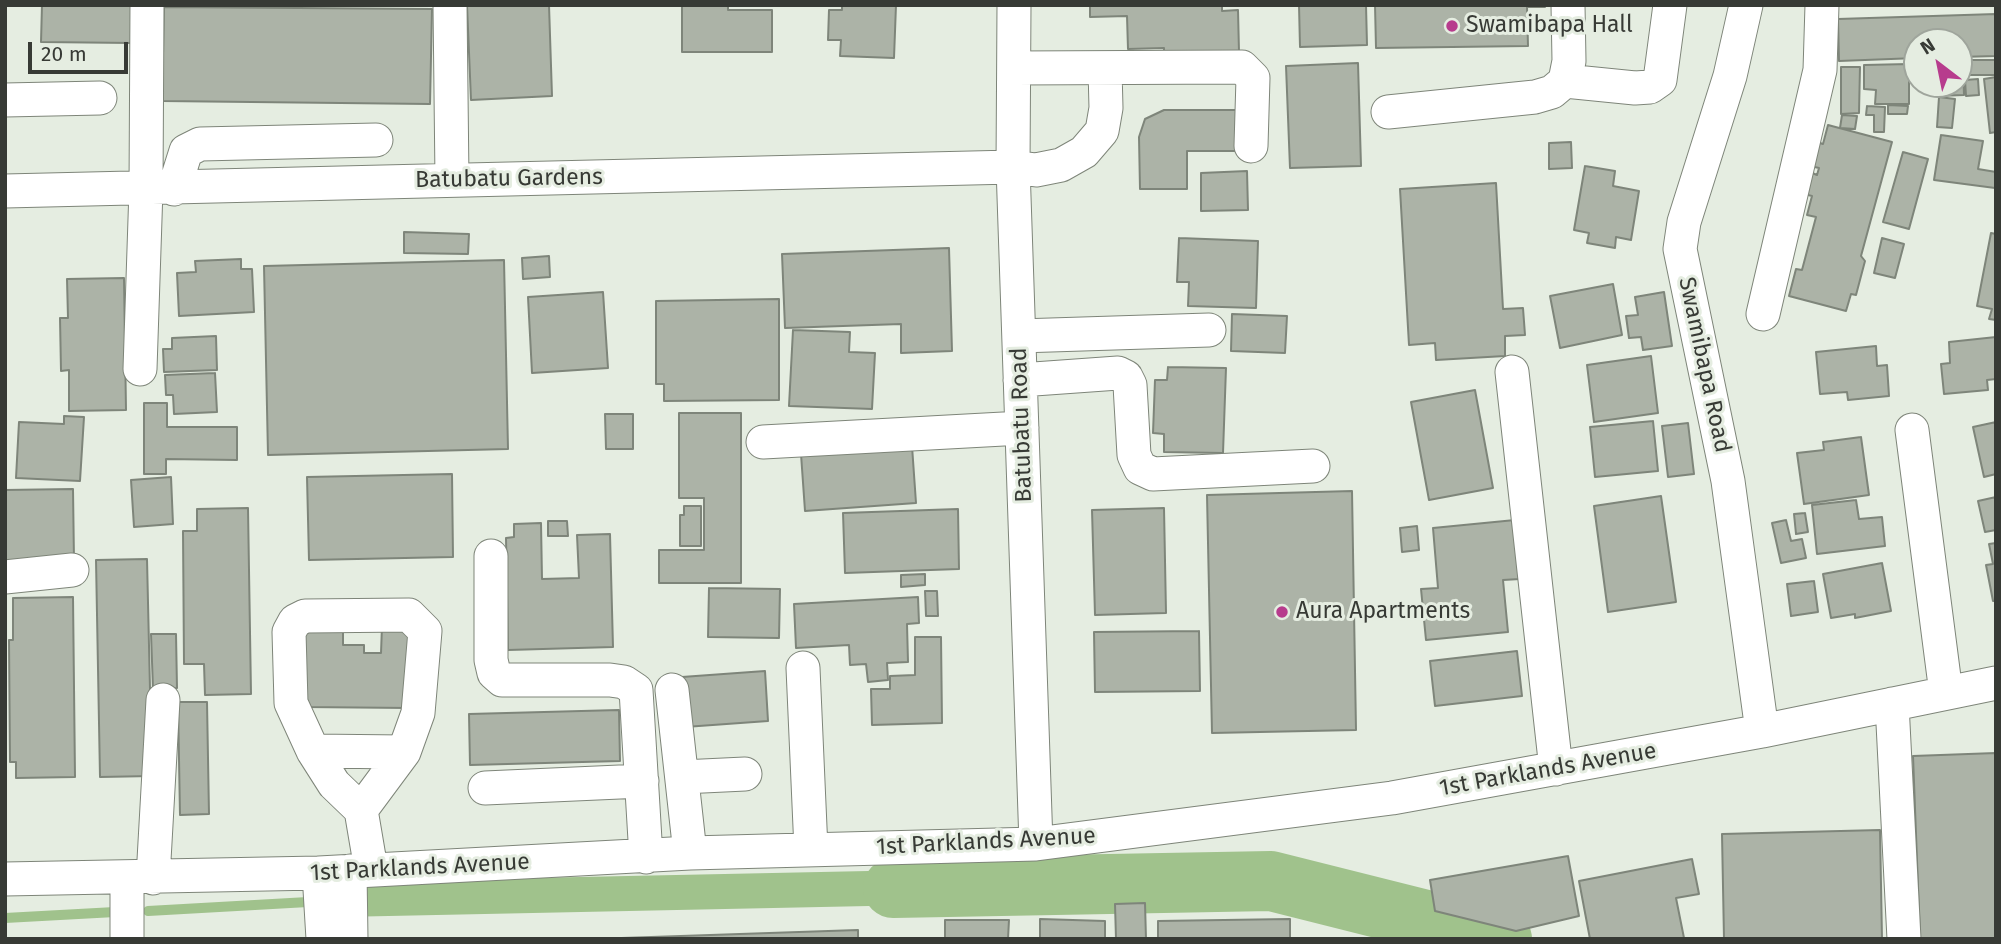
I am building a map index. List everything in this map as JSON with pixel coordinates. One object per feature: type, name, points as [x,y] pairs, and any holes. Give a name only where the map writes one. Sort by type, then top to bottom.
[{"type":"street","points":[[139,369],[160,189],[147,5]]},
{"type":"street","points":[[450,5],[452,180]]},
{"type":"street","name":"Batubatu Road","points":[[1014,5],[1013,167],[1036,844]]},
{"type":"street","points":[[1388,112],[1535,97],[1552,92],[1565,81],[1569,61],[1568,5]]},
{"type":"street","points":[[1565,81],[1650,88],[1660,80],[1670,5]]},
{"type":"street","name":"Swamibapa Road","points":[[1746,5],[1730,76],[1684,222],[1680,249],[1728,481],[1762,731]]},
{"type":"street","points":[[1763,314],[1820,70],[1822,5]]},
{"type":"street","points":[[1014,68],[1242,67],[1252,78],[1251,146]]},
{"type":"street","name":"Batubatu Gardens","points":[[5,191],[1013,167],[1036,170],[1061,165],[1084,152],[1102,131],[1106,108],[1105,69]]},
{"type":"street","points":[[5,100],[100,98]]},
{"type":"street","points":[[160,189],[186,151],[200,144],[376,140]]},
{"type":"street","points":[[1019,336],[1209,330]]},
{"type":"street","points":[[1512,372],[1556,769]]},
{"type":"street","points":[[1020,380],[1118,373],[1126,377],[1130,385],[1134,455],[1140,468],[1153,474],[1313,466]]},
{"type":"street","points":[[763,442],[1022,428]]},
{"type":"street","points":[[1912,430],[1945,693]]},
{"type":"street","points":[[491,556],[491,660],[494,673],[502,680],[624,681],[636,690],[646,857]]},
{"type":"street","points":[[5,577],[72,570]]},
{"type":"street","points":[[323,939],[347,871],[361,810],[404,752],[418,713],[425,631],[409,615],[305,616],[295,621],[289,632],[291,704],[313,751],[334,784],[361,810]]},
{"type":"street","points":[[803,667],[811,850]]},
{"type":"street","name":"1st Parklands Avenue","points":[[5,879],[140,878],[347,871],[690,853],[1036,844],[1392,798],[1762,731],[1996,683]]},
{"type":"street","points":[[672,690],[690,853]]},
{"type":"street","points":[[127,939],[140,878],[163,701]]},
{"type":"street","points":[[1892,704],[1904,939]]},
{"type":"street","points":[[313,751],[404,752]]},
{"type":"street","points":[[682,777],[744,774]]},
{"type":"street","points":[[485,788],[642,781]]},
{"type":"street","points":[[347,871],[351,939]]},
{"type":"building","points":[[42,5],[132,5],[132,43],[41,42]]},
{"type":"building","points":[[467,5],[549,5],[552,96],[471,100]]},
{"type":"building","points":[[682,5],[728,5],[728,10],[772,10],[772,52],[682,52]]},
{"type":"building","points":[[842,5],[896,5],[894,58],[840,56],[841,40],[828,40],[829,10],[842,10]]},
{"type":"building","points":[[1090,5],[1222,5],[1222,11],[1238,10],[1239,52],[1164,55],[1164,48],[1128,49],[1127,16],[1090,17]]},
{"type":"building","points":[[1299,5],[1366,5],[1367,45],[1300,47]]},
{"type":"building","name":"Swamibapa Hall","points":[[1375,5],[1545,7],[1527,7],[1528,46],[1376,48]]},
{"type":"building","points":[[164,7],[432,9],[430,104],[162,101]]},
{"type":"building","points":[[1996,14],[1996,56],[1973,57],[1973,28],[1903,28],[1903,59],[1839,61],[1838,19]]},
{"type":"building","points":[[1973,60],[1996,60],[1996,75],[1973,75]]},
{"type":"building","points":[[1358,63],[1361,166],[1290,168],[1286,66]]},
{"type":"building","points":[[1903,64],[1903,98],[1909,98],[1909,104],[1875,104],[1876,90],[1864,89],[1864,65]]},
{"type":"building","points":[[1841,67],[1860,67],[1859,113],[1841,114]]},
{"type":"building","points":[[1996,77],[1996,132],[1990,133],[1984,79]]},
{"type":"building","points":[[1973,79],[1978,79],[1979,95],[1973,95]]},
{"type":"building","points":[[1939,98],[1955,99],[1952,128],[1937,127]]},
{"type":"building","points":[[1888,105],[1908,106],[1907,114],[1888,114]]},
{"type":"building","points":[[1867,106],[1885,107],[1884,132],[1874,132],[1874,115],[1866,115]]},
{"type":"building","points":[[1164,110],[1237,110],[1237,151],[1187,151],[1187,189],[1140,189],[1139,137],[1145,119]]},
{"type":"building","points":[[1842,115],[1857,116],[1855,129],[1840,128]]},
{"type":"building","points":[[1828,125],[1892,142],[1861,256],[1865,261],[1856,295],[1851,294],[1846,311],[1789,296],[1796,269],[1802,270],[1816,217],[1807,215],[1812,196],[1804,194],[1810,172],[1817,175],[1819,168],[1810,166],[1817,142],[1823,144]]},
{"type":"building","points":[[1941,135],[1983,141],[1978,169],[1996,172],[1995,188],[1934,180]]},
{"type":"building","points":[[1571,142],[1572,168],[1549,169],[1549,143]]},
{"type":"building","points":[[1903,152],[1928,159],[1909,229],[1883,222]]},
{"type":"building","points":[[1585,166],[1615,171],[1613,186],[1639,191],[1631,240],[1616,237],[1615,248],[1587,243],[1589,233],[1574,230]]},
{"type":"building","points":[[1247,171],[1248,210],[1201,211],[1201,173]]},
{"type":"building","points":[[1496,183],[1503,309],[1523,308],[1525,335],[1505,336],[1505,356],[1436,360],[1435,343],[1409,345],[1400,189]]},
{"type":"building","points":[[404,232],[469,234],[468,254],[404,253]]},
{"type":"building","points":[[1991,233],[1996,234],[1996,320],[1989,319],[1992,309],[1977,306]]},
{"type":"building","points":[[1179,238],[1258,241],[1256,308],[1188,306],[1189,282],[1177,282]]},
{"type":"building","points":[[1882,238],[1904,244],[1895,278],[1874,273]]},
{"type":"building","points":[[949,248],[952,351],[901,353],[901,324],[785,328],[782,254]]},
{"type":"building","points":[[549,256],[550,277],[523,279],[522,258]]},
{"type":"building","points":[[241,259],[241,269],[252,269],[254,312],[179,316],[177,273],[196,272],[195,261]]},
{"type":"building","points":[[504,260],[508,449],[268,455],[264,266]]},
{"type":"building","points":[[124,278],[126,410],[69,411],[69,370],[61,371],[60,318],[68,318],[67,279]]},
{"type":"building","points":[[1613,284],[1622,335],[1560,348],[1550,296]]},
{"type":"building","points":[[603,292],[608,368],[532,373],[528,297]]},
{"type":"building","points":[[1664,292],[1672,346],[1643,350],[1641,337],[1629,338],[1626,316],[1638,315],[1635,297]]},
{"type":"building","points":[[779,299],[779,400],[664,401],[664,384],[656,384],[656,301]]},
{"type":"building","points":[[1232,314],[1287,316],[1285,353],[1231,351]]},
{"type":"building","points":[[793,330],[850,332],[849,352],[875,353],[872,409],[789,406]]},
{"type":"building","points":[[216,336],[217,370],[164,372],[163,349],[172,349],[172,338]]},
{"type":"building","points":[[1996,337],[1996,379],[1987,380],[1988,390],[1944,394],[1941,364],[1950,363],[1949,342]]},
{"type":"building","points":[[1876,346],[1877,366],[1887,365],[1889,396],[1848,400],[1847,392],[1820,394],[1816,352]]},
{"type":"building","points":[[1651,356],[1658,413],[1594,422],[1587,365]]},
{"type":"building","points":[[1168,367],[1226,368],[1223,453],[1164,452],[1164,434],[1153,433],[1155,380],[1167,380]]},
{"type":"building","points":[[215,373],[217,412],[174,414],[173,395],[166,395],[165,375]]},
{"type":"building","points":[[1475,390],[1493,488],[1429,500],[1411,402]]},
{"type":"building","points":[[144,403],[167,403],[167,427],[237,427],[237,460],[166,459],[166,474],[144,474]]},
{"type":"building","points":[[679,413],[741,413],[741,583],[659,583],[659,550],[704,550],[704,498],[679,498]]},
{"type":"building","points":[[605,414],[633,414],[633,449],[606,449]]},
{"type":"building","points":[[64,416],[84,417],[80,481],[16,478],[19,422],[64,424]]},
{"type":"building","points":[[1653,421],[1658,471],[1595,477],[1590,427]]},
{"type":"building","points":[[1996,422],[1996,474],[1984,477],[1973,427]]},
{"type":"building","points":[[1688,423],[1694,474],[1668,477],[1662,426]]},
{"type":"building","points":[[1861,437],[1869,495],[1804,504],[1797,453],[1824,450],[1823,442]]},
{"type":"building","points":[[912,446],[916,503],[805,511],[801,454]]},
{"type":"building","points":[[452,474],[453,557],[309,560],[307,477]]},
{"type":"building","points":[[171,477],[173,524],[134,527],[131,480]]},
{"type":"building","points":[[73,489],[74,561],[5,562],[5,490]]},
{"type":"building","name":"Aura Apartments","points":[[1352,491],[1356,730],[1212,733],[1207,495]]},
{"type":"building","points":[[1661,496],[1676,602],[1608,612],[1594,506]]},
{"type":"building","points":[[1996,497],[1996,530],[1985,532],[1978,501]]},
{"type":"building","points":[[1856,500],[1859,519],[1882,517],[1885,546],[1817,554],[1812,505]]},
{"type":"building","points":[[684,506],[701,506],[701,546],[680,546],[680,515],[684,515]]},
{"type":"building","points":[[248,508],[251,694],[205,695],[204,664],[184,664],[183,531],[197,531],[197,509]]},
{"type":"building","points":[[1164,508],[1166,613],[1095,615],[1092,510]]},
{"type":"building","points":[[958,509],[959,569],[845,573],[843,513]]},
{"type":"building","points":[[1805,513],[1808,532],[1796,534],[1794,514]]},
{"type":"building","points":[[1515,520],[1520,579],[1503,580],[1508,632],[1426,640],[1421,589],[1438,588],[1433,528]]},
{"type":"building","points":[[1786,520],[1791,541],[1802,539],[1806,558],[1781,563],[1772,523]]},
{"type":"building","points":[[548,521],[567,521],[568,536],[548,536]]},
{"type":"building","points":[[541,523],[542,579],[579,578],[577,535],[610,534],[613,647],[508,650],[506,538],[514,537],[514,524]]},
{"type":"building","points":[[1417,526],[1419,550],[1402,552],[1400,528]]},
{"type":"building","points":[[1996,543],[1996,601],[1993,601],[1986,565],[1993,564],[1989,544]]},
{"type":"building","points":[[147,559],[152,776],[100,777],[96,560]]},
{"type":"building","points":[[1882,563],[1891,611],[1855,618],[1855,614],[1831,618],[1823,574]]},
{"type":"building","points":[[925,574],[925,585],[901,587],[901,575]]},
{"type":"building","points":[[1814,581],[1818,612],[1791,616],[1787,584]]},
{"type":"building","points":[[709,588],[780,589],[779,638],[708,637]]},
{"type":"building","points":[[925,591],[937,591],[938,616],[926,616]]},
{"type":"building","points":[[73,597],[75,777],[16,778],[16,762],[10,762],[9,640],[13,640],[13,598]]},
{"type":"building","points":[[918,597],[919,623],[907,624],[908,662],[887,663],[888,680],[868,682],[866,664],[850,665],[849,645],[796,648],[794,604]]},
{"type":"building","points":[[304,625],[343,626],[343,645],[364,645],[364,653],[381,653],[382,626],[410,626],[409,708],[304,707]]},
{"type":"building","points":[[1199,631],[1200,691],[1095,692],[1094,632]]},
{"type":"building","points":[[151,634],[176,634],[177,688],[153,689]]},
{"type":"building","points":[[915,637],[941,637],[942,723],[872,725],[871,689],[890,689],[890,676],[915,675]]},
{"type":"building","points":[[1517,651],[1522,696],[1435,706],[1430,661]]},
{"type":"building","points":[[765,671],[768,721],[685,727],[682,677]]},
{"type":"building","points":[[178,702],[207,702],[209,814],[180,815]]},
{"type":"building","points":[[619,710],[620,761],[470,765],[469,714]]},
{"type":"building","points":[[1996,753],[1996,939],[1920,939],[1913,756]]},
{"type":"building","points":[[1880,830],[1882,939],[1724,939],[1722,834]]},
{"type":"building","points":[[1568,856],[1579,916],[1516,931],[1435,911],[1430,880]]},
{"type":"building","points":[[1692,859],[1699,894],[1676,898],[1684,938],[1590,939],[1579,881]]},
{"type":"building","points":[[1145,903],[1146,939],[1116,939],[1115,904]]},
{"type":"building","points":[[1040,919],[1105,921],[1105,939],[1040,939]]},
{"type":"building","points":[[1290,919],[1290,939],[1158,939],[1158,921]]},
{"type":"building","points":[[945,920],[1009,920],[1008,939],[945,939]]},
{"type":"building","points":[[858,930],[858,939],[592,939]]},
{"type":"waterway","points":[[893,888],[1271,881],[1502,939]]},
{"type":"waterway","points":[[364,899],[893,888]]},
{"type":"waterway","points":[[148,911],[308,902]]},
{"type":"waterway","points":[[5,918],[115,912]]},
{"type":"place","name":"Swamibapa Hall","points":[[1452,26]]},
{"type":"place","name":"Aura Apartments","points":[[1282,612]]}]
